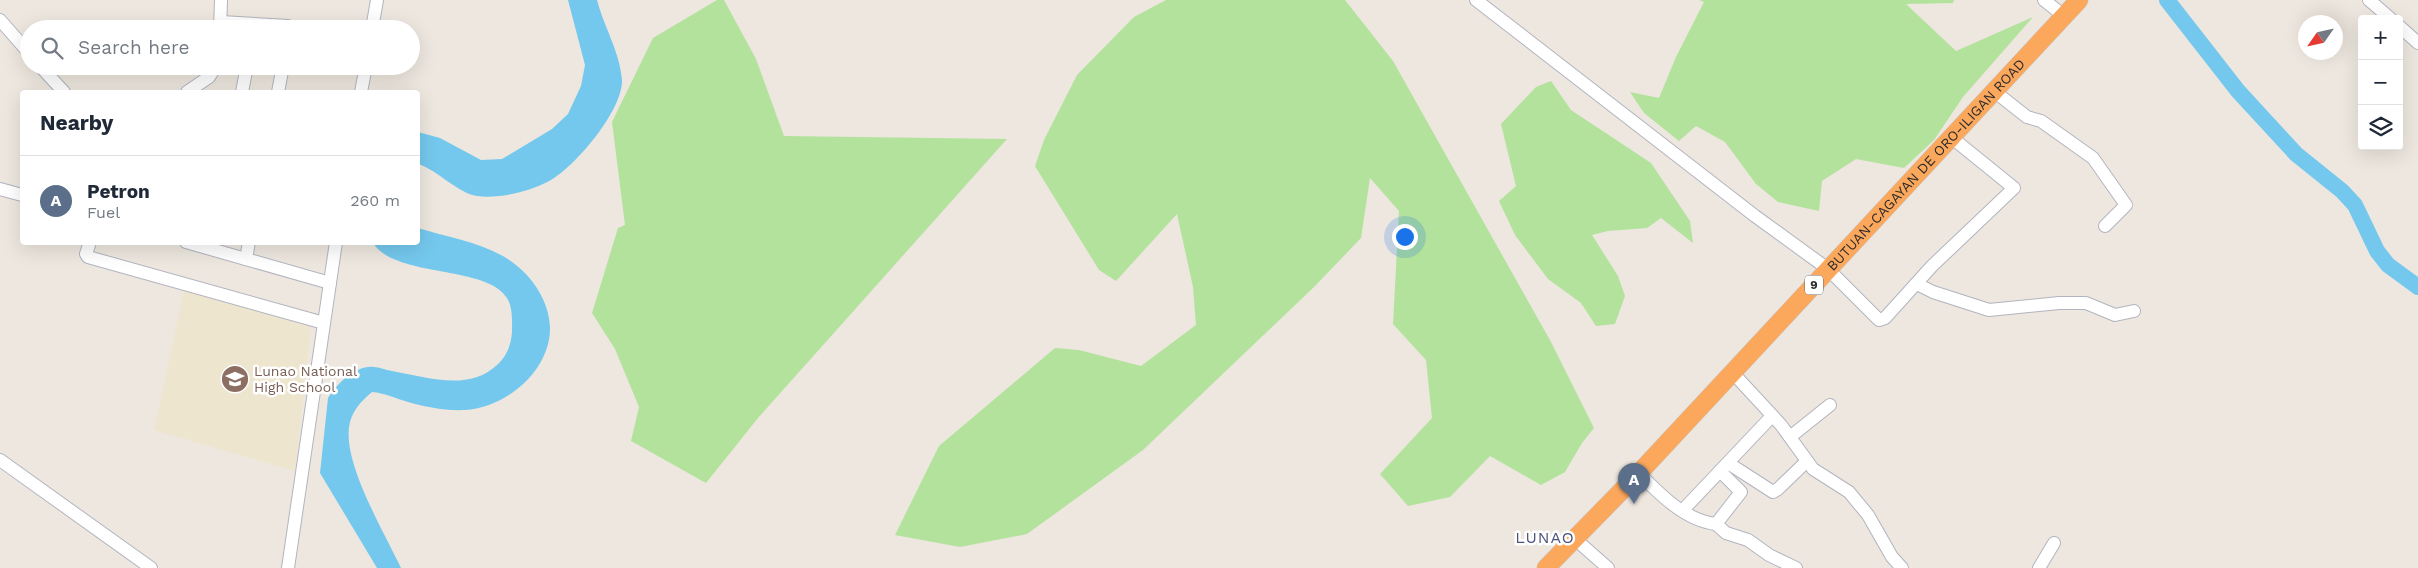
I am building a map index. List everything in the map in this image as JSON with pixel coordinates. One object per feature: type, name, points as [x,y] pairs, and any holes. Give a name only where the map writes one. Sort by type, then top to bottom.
[{"type":"highway","name":"BUTUAN-CAGAYAN DE ORO-ILIGAN ROAD","points":[[1546,568],[1639,473],[2079,0]]},
{"type":"street","points":[[220,20],[222,0]]},
{"type":"street","points":[[374,20],[377,0]]},
{"type":"street","points":[[1476,0],[1755,216],[1828,270],[1879,320],[1884,318],[2014,188],[1951,137]]},
{"type":"street","points":[[2044,0],[2064,16]]},
{"type":"street","points":[[2369,0],[2386,15]]},
{"type":"street","points":[[0,20],[20,43]]},
{"type":"street","points":[[2403,30],[2418,43]]},
{"type":"street","points":[[48,75],[62,90]]},
{"type":"street","points":[[190,90],[210,75]]},
{"type":"street","points":[[242,90],[245,75]]},
{"type":"street","points":[[278,90],[281,75]]},
{"type":"street","points":[[361,90],[364,75]]},
{"type":"street","points":[[1994,91],[2031,119],[2041,121],[2087,153],[2101,167],[2126,205],[2105,226]]},
{"type":"street","points":[[0,189],[20,194]]},
{"type":"street","points":[[89,245],[86,254],[88,257],[324,322]]},
{"type":"street","points":[[197,245],[330,284]]},
{"type":"street","points":[[246,259],[248,245]]},
{"type":"street","points":[[288,568],[336,245]]},
{"type":"street","points":[[1917,284],[1933,292],[1989,310],[2059,303],[2086,304],[2115,315],[2134,311]]},
{"type":"street","points":[[1732,372],[1790,437],[1807,461],[1820,474],[1849,492],[1868,516],[1892,558],[1902,568]]},
{"type":"street","points":[[1790,437],[1830,406]]},
{"type":"street","points":[[1684,510],[1772,416]]},
{"type":"street","points":[[0,460],[151,568]]},
{"type":"street","points":[[1724,467],[1773,492],[1807,461]]},
{"type":"street","points":[[1716,524],[1741,492],[1724,467]]},
{"type":"street","points":[[1639,473],[1658,492],[1704,523],[1716,524],[1726,533],[1748,540],[1769,555],[1796,568]]},
{"type":"street","points":[[1574,538],[1608,568]]},
{"type":"street","points":[[2039,568],[2054,544]]},
{"type":"shaded area","name":"Lunao National High School","points":[[184,290],[311,327],[295,471],[154,430]]},
{"type":"green space","points":[[717,0],[724,0],[756,59],[784,136],[1007,139],[758,418],[706,483],[631,441],[639,407],[615,349],[592,313],[618,228],[625,225],[612,122],[653,38]]},
{"type":"green space","points":[[1166,0],[1345,0],[1393,61],[1551,342],[1594,428],[1582,443],[1565,472],[1541,485],[1490,456],[1450,497],[1408,506],[1380,474],[1432,418],[1426,360],[1393,324],[1399,211],[1370,178],[1361,238],[1315,286],[1143,450],[1027,534],[960,547],[895,535],[939,446],[1055,348],[1079,350],[1141,366],[1196,325],[1193,287],[1177,214],[1116,281],[1099,270],[1035,166],[1044,140],[1077,75],[1134,17]]},
{"type":"green space","points":[[1699,0],[1954,0],[1953,3],[1906,4],[1956,51],[2033,17],[1963,97],[1934,140],[1904,168],[1856,159],[1822,181],[1819,211],[1778,202],[1756,184],[1725,142],[1696,126],[1679,141],[1644,113],[1630,92],[1659,98],[1676,57],[1704,2]]},
{"type":"green space","points":[[1551,81],[1571,110],[1651,163],[1690,221],[1693,243],[1661,218],[1647,228],[1608,231],[1592,235],[1618,276],[1625,296],[1615,324],[1596,326],[1581,303],[1548,279],[1515,235],[1499,201],[1516,186],[1501,124],[1536,87]]},
{"type":"water","points":[[568,0],[597,0],[618,59],[622,80],[615,105],[597,134],[564,171],[546,183],[507,195],[477,196],[463,191],[420,165],[420,133],[440,138],[481,160],[502,159],[552,129],[568,114],[581,86],[585,65]]},
{"type":"water","points":[[420,229],[494,251],[516,265],[535,285],[547,309],[550,327],[548,343],[543,358],[534,372],[523,384],[496,402],[480,408],[458,410],[435,408],[372,392],[357,407],[349,427],[349,442],[353,460],[367,498],[401,568],[377,568],[320,473],[328,398],[351,374],[357,370],[369,367],[447,380],[473,378],[486,373],[500,362],[508,350],[512,332],[512,319],[507,298],[496,288],[481,280],[400,262],[384,254],[375,245],[420,245]]},
{"type":"waterway","points":[[2167,0],[2238,91],[2296,154],[2342,191],[2355,205],[2377,251],[2388,265],[2418,287]]},
{"type":"place","name":"Lunao National High School","points":[[235,379]]},
{"type":"place","name":"Petron","points":[[1634,504]]},
{"type":"district","name":"LUNAO","points":[[1545,537]]}]
